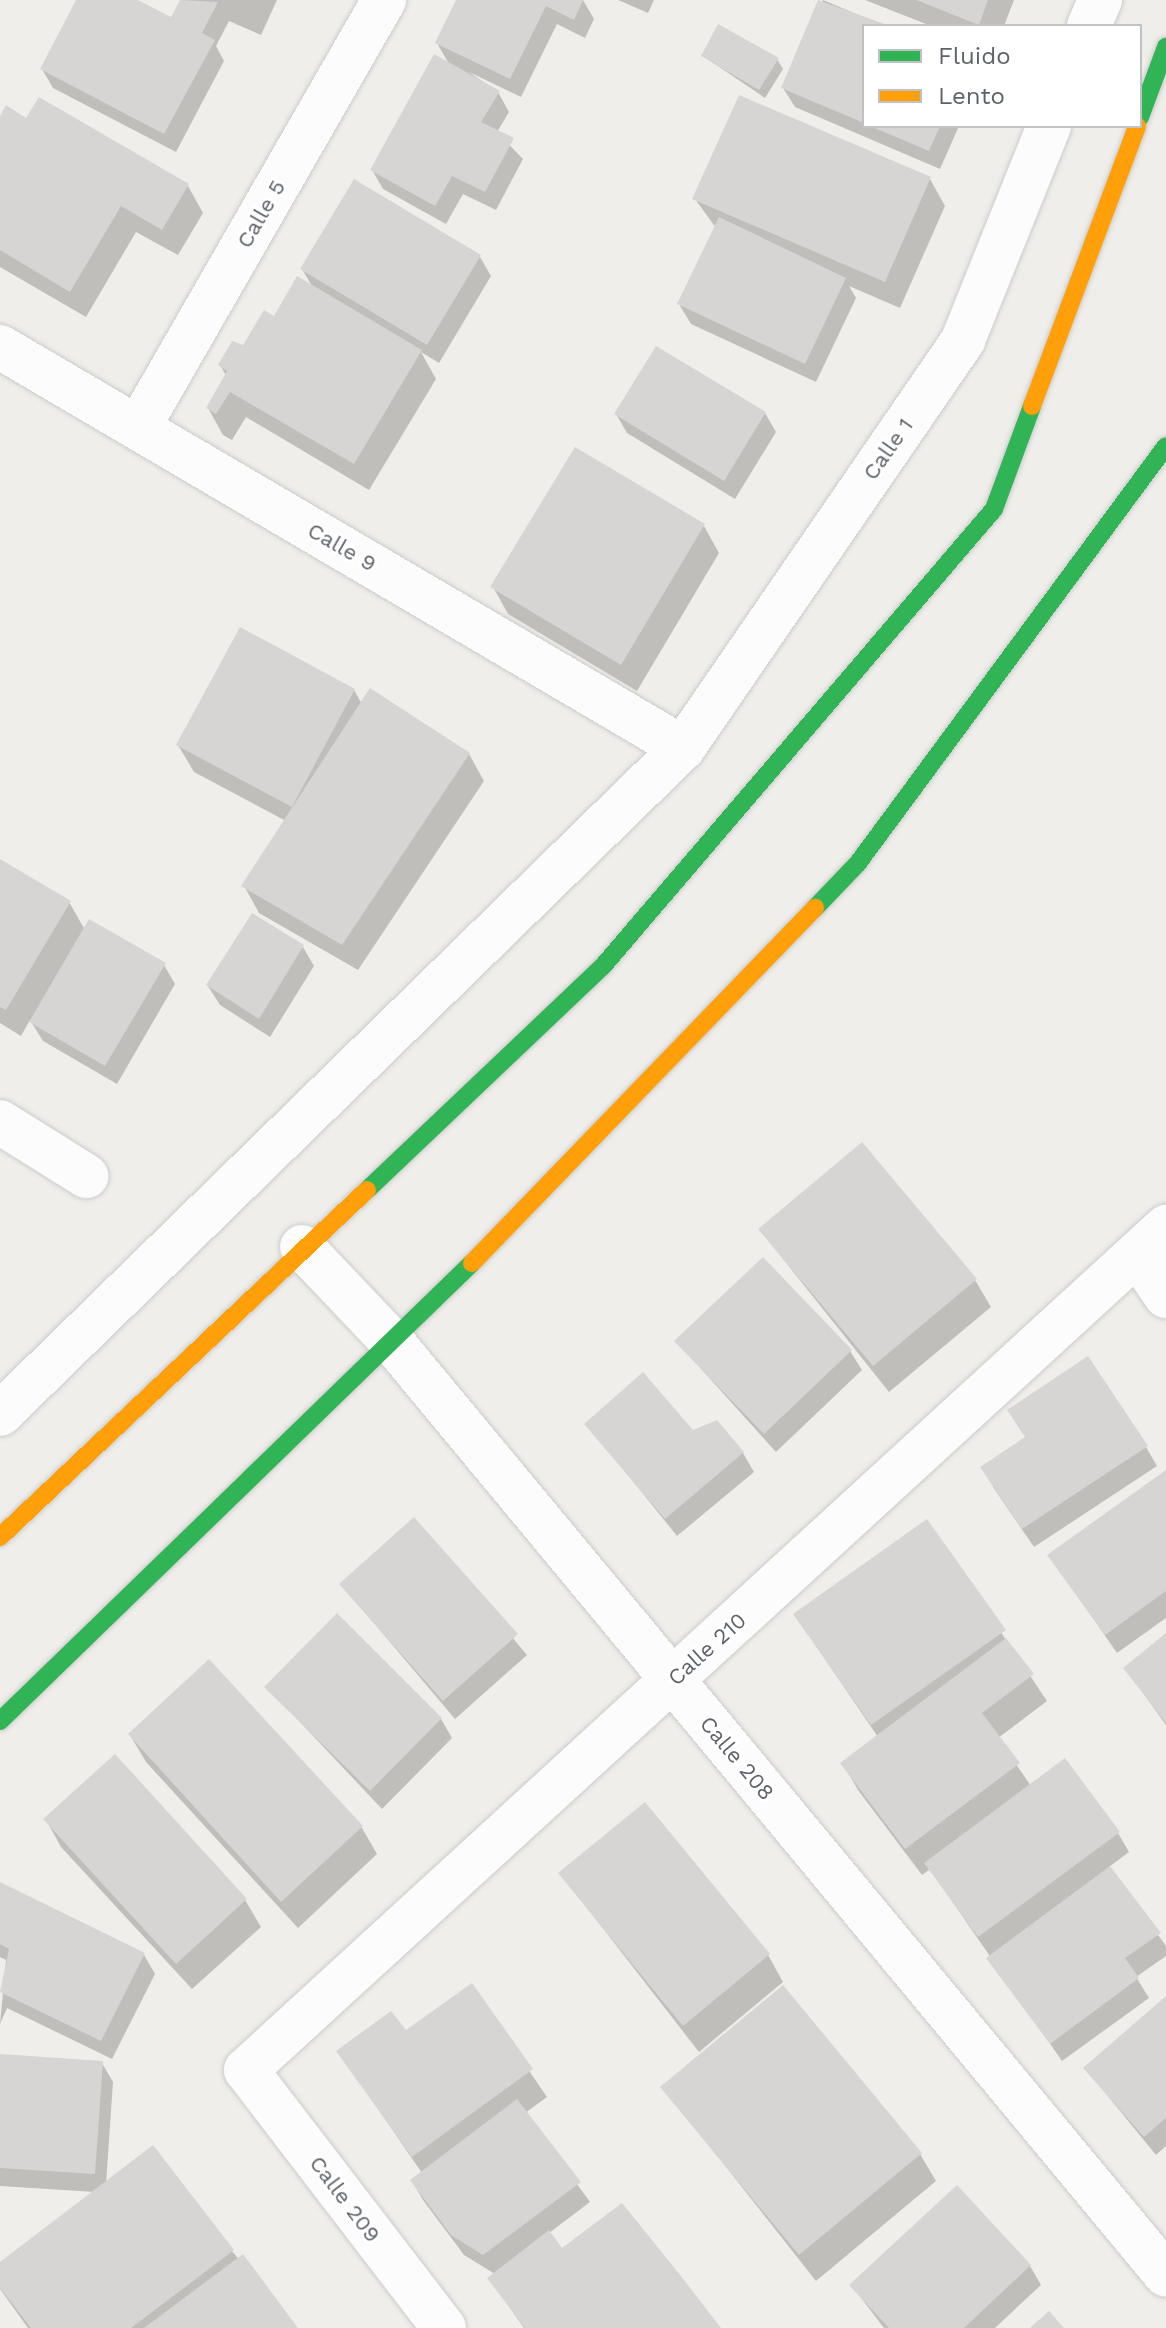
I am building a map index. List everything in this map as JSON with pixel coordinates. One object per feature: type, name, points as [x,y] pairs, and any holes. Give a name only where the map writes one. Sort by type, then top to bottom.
[{"type":"main road","points":[[1142,112],[1166,47]]},
{"type":"main road","points":[[0,1537],[302,1247],[603,966],[994,509],[1136,128]]},
{"type":"main road","points":[[0,1721],[394,1344],[858,863],[1166,446]]},
{"type":"street","name":"Calle 5","points":[[138,428],[384,0]]},
{"type":"street","points":[[1090,24],[1100,0]]},
{"type":"street","name":"Calle 1","points":[[0,1414],[683,748],[963,340],[1048,128]]},
{"type":"street","name":"Calle 9","points":[[0,347],[683,748]]},
{"type":"street","points":[[0,1122],[86,1176]]},
{"type":"street","points":[[1152,1241],[1166,1296]]},
{"type":"street","name":"Calle 210","points":[[246,2070],[1152,1241]]},
{"type":"street","name":"Calle 208","points":[[302,1247],[394,1344],[1166,2275]]},
{"type":"street","name":"Calle 209","points":[[246,2070],[444,2328]]},
{"type":"building","points":[[76,0],[138,0],[171,17],[180,0],[218,2],[202,33],[215,40],[164,134],[40,69]]},
{"type":"building","points":[[456,0],[583,0],[574,20],[546,6],[510,79],[435,43]]},
{"type":"building","points":[[818,0],[884,24],[862,24],[862,122],[781,88]]},
{"type":"building","points":[[916,0],[988,0],[979,24]]},
{"type":"building","points":[[718,24],[779,58],[759,90],[701,56]]},
{"type":"building","points":[[434,54],[500,91],[481,122],[514,138],[485,192],[452,176],[435,206],[370,170]]},
{"type":"building","points":[[739,95],[931,177],[885,282],[692,199]]},
{"type":"building","points":[[39,97],[189,184],[162,230],[121,206],[70,292],[0,250],[0,116],[6,105],[26,118]]},
{"type":"building","points":[[875,128],[939,128],[929,151]]},
{"type":"building","points":[[354,179],[481,255],[427,345],[300,269]]},
{"type":"building","points":[[719,217],[846,278],[805,364],[677,304]]},
{"type":"building","points":[[297,276],[422,350],[354,464],[230,392],[216,414],[206,408],[227,371],[218,365],[232,341],[243,345],[264,310],[274,316]]},
{"type":"building","points":[[656,346],[766,412],[724,481],[614,414]]},
{"type":"building","points":[[575,447],[705,524],[621,665],[490,587]]},
{"type":"building","points":[[240,627],[355,689],[292,807],[176,745]]},
{"type":"building","points":[[370,688],[470,753],[342,945],[241,886]]},
{"type":"building","points":[[0,859],[71,901],[6,1010],[0,1007]]},
{"type":"building","points":[[252,913],[304,945],[259,1019],[206,985]]},
{"type":"building","points":[[89,919],[166,963],[105,1066],[29,1022]]},
{"type":"building","points":[[862,1142],[977,1279],[873,1366],[758,1229]]},
{"type":"building","points":[[763,1257],[852,1350],[764,1434],[674,1341]]},
{"type":"building","points":[[1088,1356],[1148,1446],[1022,1529],[980,1467],[1025,1437],[1007,1410]]},
{"type":"building","points":[[643,1372],[693,1430],[717,1420],[744,1452],[665,1519],[584,1424]]},
{"type":"building","points":[[1166,1470],[1166,1591],[1105,1635],[1047,1555]]},
{"type":"building","points":[[414,1517],[518,1634],[443,1701],[339,1584]]},
{"type":"building","points":[[927,1519],[1006,1630],[871,1725],[793,1614]]},
{"type":"building","points":[[337,1613],[442,1718],[370,1791],[264,1687]]},
{"type":"building","points":[[1166,1633],[1166,1723],[1123,1668]]},
{"type":"building","points":[[1006,1638],[1034,1674],[982,1713],[1020,1763],[905,1849],[840,1763]]},
{"type":"building","points":[[209,1659],[363,1826],[281,1902],[128,1734]]},
{"type":"building","points":[[115,1754],[247,1899],[176,1964],[43,1819]]},
{"type":"building","points":[[1065,1758],[1120,1832],[978,1937],[924,1863]]},
{"type":"building","points":[[645,1802],[770,1954],[683,2026],[558,1873]]},
{"type":"building","points":[[1110,1866],[1161,1933],[1125,1958],[1139,1978],[1050,2044],[986,1958]]},
{"type":"building","points":[[0,1882],[145,1953],[101,2041],[0,1992],[9,1949],[0,1944]]},
{"type":"building","points":[[472,1983],[533,2069],[412,2157],[336,2051],[391,2011],[406,2030]]},
{"type":"building","points":[[783,1985],[922,2153],[799,2255],[660,2087]]},
{"type":"building","points":[[1166,1996],[1166,2118],[1144,2137],[1083,2068]]},
{"type":"building","points":[[0,2054],[103,2061],[95,2174],[0,2168]]},
{"type":"building","points":[[517,2099],[581,2182],[483,2255],[451,2235],[410,2180]]},
{"type":"building","points":[[153,2145],[234,2250],[131,2328],[31,2328],[0,2288],[0,2262]]},
{"type":"building","points":[[957,2185],[1031,2265],[964,2328],[889,2328],[849,2285]]},
{"type":"building","points":[[622,2203],[721,2328],[525,2328],[487,2278],[549,2230],[562,2248]]},
{"type":"building","points":[[243,2254],[298,2328],[144,2328]]},
{"type":"building","points":[[1049,2311],[1064,2328],[1030,2328]]},
{"type":"traffic: fast","points":[[1142,112],[1166,47]]},
{"type":"traffic: fast","points":[[367,1190],[603,966],[994,509],[1032,406]]},
{"type":"traffic: fast","points":[[815,908],[858,863],[1166,446]]},
{"type":"traffic: fast","points":[[0,1721],[472,1263]]},
{"type":"traffic: slow","points":[[1032,406],[1136,128]]},
{"type":"traffic: slow","points":[[472,1263],[815,908]]},
{"type":"traffic: slow","points":[[0,1537],[367,1190]]}]
